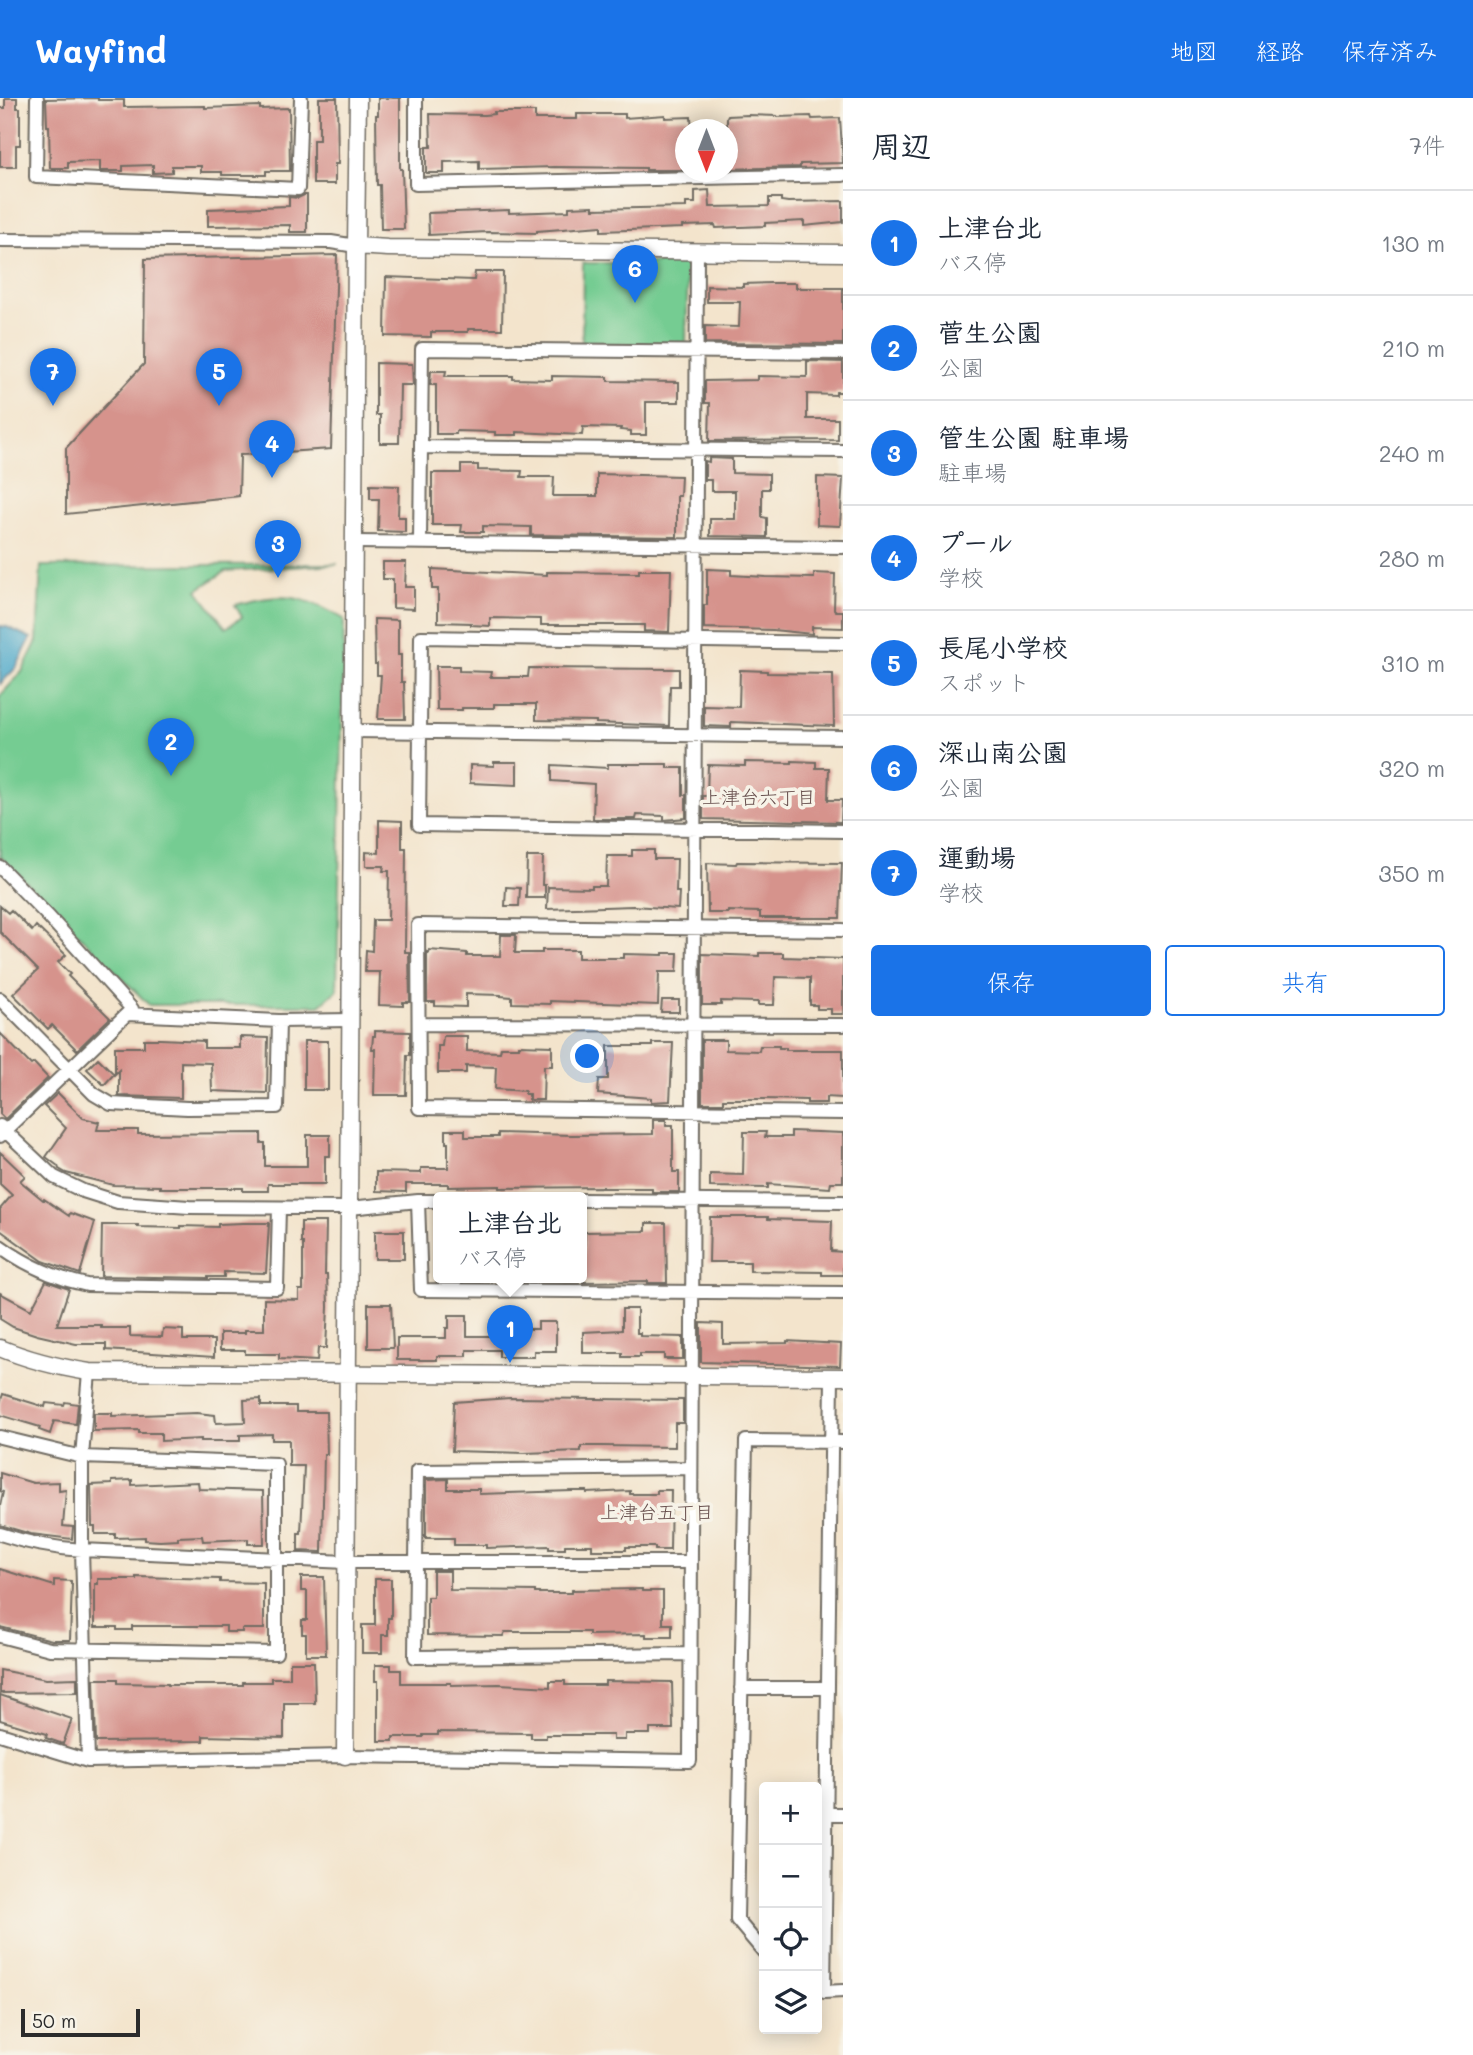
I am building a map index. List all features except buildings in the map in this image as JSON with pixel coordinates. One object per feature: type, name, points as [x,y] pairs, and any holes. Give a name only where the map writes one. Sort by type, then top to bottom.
[{"type":"street","points":[[37,98],[36,177],[299,190],[301,98]]},
{"type":"street","points":[[345,1756],[359,98]]},
{"type":"street","points":[[416,98],[416,184],[843,175]]},
{"type":"street","points":[[0,240],[331,242],[388,248],[843,253]]},
{"type":"street","points":[[0,1734],[88,1761],[345,1756],[690,1761],[697,251]]},
{"type":"street","points":[[420,542],[422,349],[843,353]]},
{"type":"street","points":[[421,447],[843,451]]},
{"type":"street","points":[[355,542],[843,547]]},
{"type":"street","points":[[843,643],[421,637],[419,825],[843,831]]},
{"type":"street","points":[[353,731],[843,737]]},
{"type":"street","points":[[0,867],[132,1009],[2,1131],[54,1177],[83,1191],[118,1202],[190,1207],[350,1208],[433,1201]]},
{"type":"street","points":[[843,930],[418,925],[419,1108],[843,1113]]},
{"type":"street","points":[[0,999],[94,1094],[111,1104],[187,1108],[277,1107],[279,1021]]},
{"type":"street","points":[[127,1014],[279,1021],[351,1020]]},
{"type":"street","points":[[420,1024],[843,1026]]},
{"type":"street","points":[[587,1200],[843,1202]]},
{"type":"street","points":[[418,1201],[421,1290],[843,1293]]},
{"type":"street","points":[[0,1246],[29,1264],[62,1279],[87,1285],[277,1288],[279,1208]]},
{"type":"street","points":[[0,1348],[56,1367],[89,1372],[838,1377],[836,1606],[828,1688],[822,1909]]},
{"type":"street","points":[[88,1761],[82,1457],[89,1372]]},
{"type":"street","points":[[0,1437],[82,1457],[276,1464],[276,1653],[50,1649],[0,1636]]},
{"type":"street","points":[[759,1946],[737,1920],[746,1441],[837,1442]]},
{"type":"street","points":[[690,1654],[415,1657],[417,1471],[691,1468]]},
{"type":"street","points":[[0,1534],[22,1542],[82,1550],[347,1562],[691,1562]]},
{"type":"street","points":[[741,1688],[828,1688]]},
{"type":"street","points":[[826,1814],[843,1814]]},
{"type":"street","points":[[822,1971],[824,1992],[843,1991]]},
{"type":"green space","points":[[583,263],[688,263],[686,345],[582,344]]},
{"type":"green space","points":[[338,564],[226,571],[197,590],[226,628],[242,617],[235,605],[279,597],[315,604],[344,619],[337,990],[320,1005],[149,1005],[0,856],[0,696],[22,672],[37,641],[41,566]]},
{"type":"water","points":[[0,626],[31,638],[16,668],[0,684]]},
{"type":"place","name":"深山南公園","points":[[635,303]]},
{"type":"place","name":"運動場","points":[[53,406]]},
{"type":"place","name":"長尾小学校","points":[[219,406]]},
{"type":"place","name":"プール","points":[[272,478]]},
{"type":"place","name":"管生公園 駐車場","points":[[278,578]]},
{"type":"place","name":"菅生公園","points":[[171,776]]},
{"type":"place","name":"上津台北","points":[[510,1363]]},
{"type":"district","name":"上津台六丁目","points":[[759,797]]},
{"type":"district","name":"上津台五丁目","points":[[657,1512]]}]
